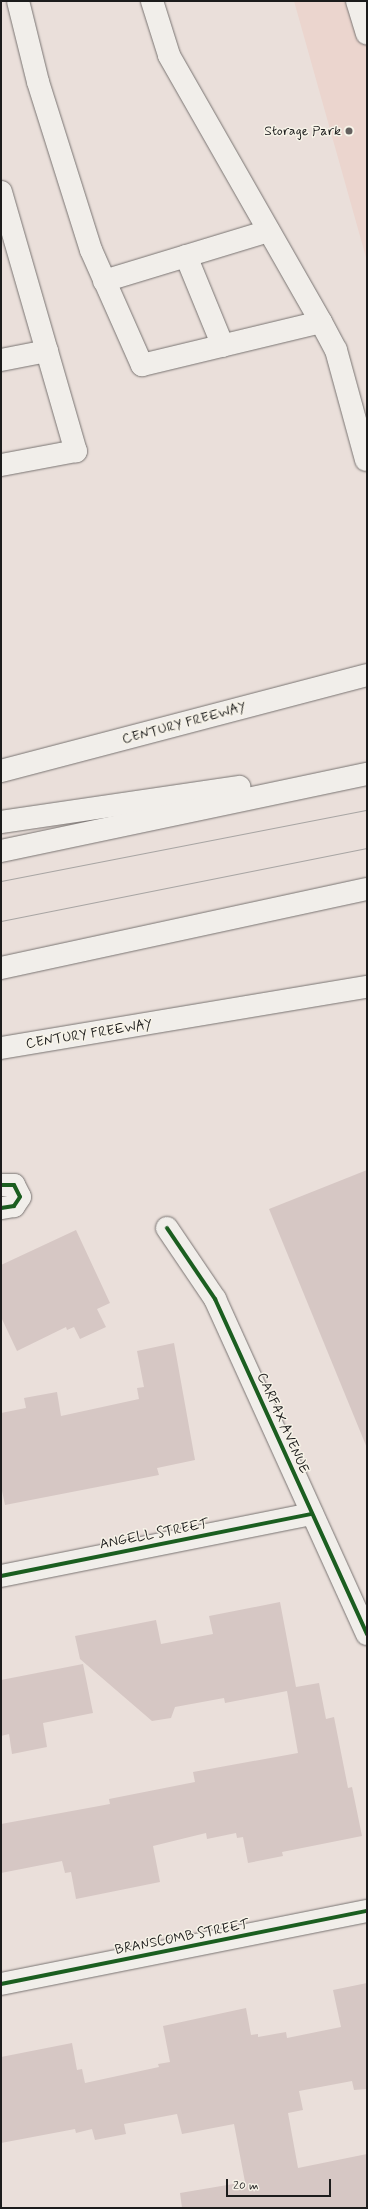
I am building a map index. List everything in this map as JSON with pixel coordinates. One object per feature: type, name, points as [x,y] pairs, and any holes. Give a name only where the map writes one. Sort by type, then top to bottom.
[{"type":"main road","points":[[18,1],[41,89],[90,250],[142,365],[321,322]]},
{"type":"main road","points":[[152,1],[169,55],[336,350],[366,460]]},
{"type":"main road","points":[[357,1],[367,33]]},
{"type":"main road","points":[[1,192],[76,450],[1,466]]},
{"type":"main road","points":[[104,282],[269,231]]},
{"type":"main road","points":[[186,256],[223,346]]},
{"type":"main road","points":[[1,360],[47,351]]},
{"type":"main road","name":"CENTURY FREEWAY","points":[[1,771],[367,675]]},
{"type":"main road","points":[[1,822],[288,779],[367,773]]},
{"type":"main road","points":[[1,850],[367,773]]},
{"type":"main road","points":[[1,968],[367,889]]},
{"type":"main road","name":"CENTURY FREEWAY","points":[[1,1048],[367,986]]},
{"type":"main road","points":[[1,1185],[14,1185],[20,1197],[14,1206],[1,1208]]},
{"type":"main road","name":"CARFAX AVENUE","points":[[167,1228],[215,1299],[367,1634]]},
{"type":"main road","name":"ANGELL STREET","points":[[1,1576],[312,1514]]},
{"type":"main road","name":"BRANSCOMB STREET","points":[[1,1984],[367,1911]]},
{"type":"shaded area","name":"Storage Park","points":[[294,1],[367,1],[367,261]]},
{"type":"building","points":[[367,1170],[367,1448],[269,1209]]},
{"type":"building","points":[[76,1230],[110,1303],[97,1309],[106,1327],[80,1339],[74,1327],[67,1330],[66,1327],[17,1351],[1,1317],[1,1265]]},
{"type":"building","points":[[174,1343],[195,1460],[157,1468],[159,1475],[5,1505],[1,1486],[1,1413],[26,1408],[24,1398],[57,1392],[61,1416],[139,1399],[137,1388],[144,1387],[137,1351]]},
{"type":"building","points":[[280,1602],[296,1687],[319,1683],[326,1719],[334,1717],[348,1788],[352,1787],[362,1836],[282,1852],[283,1856],[248,1863],[243,1837],[237,1838],[236,1833],[207,1839],[206,1833],[153,1846],[160,1882],[76,1899],[71,1872],[65,1873],[62,1861],[1,1873],[1,1824],[110,1804],[109,1799],[195,1782],[193,1772],[298,1753],[287,1691],[225,1703],[224,1698],[175,1707],[171,1718],[152,1721],[80,1659],[75,1636],[156,1620],[161,1644],[213,1634],[209,1616]]},
{"type":"building","points":[[83,1664],[93,1713],[43,1723],[47,1747],[12,1754],[9,1734],[1,1736],[1,1680]]},
{"type":"building","points":[[367,1983],[367,2089],[354,2090],[352,2081],[299,2091],[303,2110],[288,2113],[298,2168],[367,2154],[367,2208],[182,2208],[180,2193],[245,2182],[234,2124],[182,2134],[177,2114],[124,2124],[126,2134],[95,2140],[92,2129],[76,2133],[75,2129],[1,2143],[1,2057],[72,2043],[77,2070],[82,2069],[85,2083],[159,2067],[158,2064],[170,2062],[163,2026],[246,2008],[251,2035],[258,2034],[258,2037],[286,2032],[287,2038],[341,2027],[333,1990]]},
{"type":"tram line","points":[[1,881],[367,810]]},
{"type":"tram line","points":[[1,921],[367,848]]},
{"type":"cycle path","points":[[1,1185],[14,1185],[20,1197],[14,1206],[1,1208]]},
{"type":"cycle path","points":[[167,1228],[215,1299],[367,1634]]},
{"type":"cycle path","points":[[1,1576],[312,1514]]},
{"type":"cycle path","points":[[1,1984],[367,1911]]},
{"type":"place","name":"Storage Park","points":[[349,131]]}]
